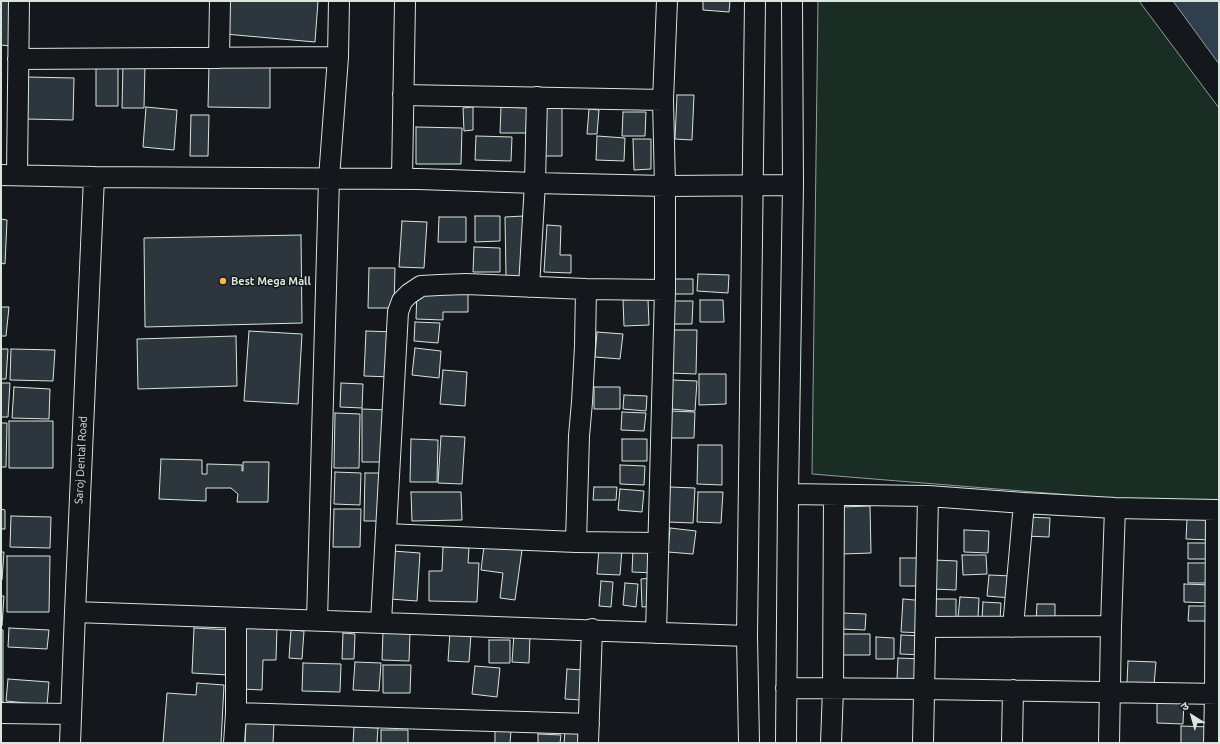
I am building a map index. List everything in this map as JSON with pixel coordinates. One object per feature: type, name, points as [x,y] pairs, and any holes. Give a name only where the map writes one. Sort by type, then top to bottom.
[{"type":"street","points":[[19,1],[18,59],[9,175],[402,179],[665,186],[793,185]]},
{"type":"street","points":[[219,58],[220,1]]},
{"type":"street","points":[[318,620],[328,178],[338,57],[339,1]]},
{"type":"street","points":[[402,179],[405,1]]},
{"type":"street","points":[[656,632],[665,290],[663,100],[668,1]]},
{"type":"street","points":[[749,743],[747,636],[754,186],[755,1]]},
{"type":"street","points":[[786,743],[793,185],[792,1]]},
{"type":"street","points":[[18,59],[338,57]]},
{"type":"street","points":[[404,95],[663,100]]},
{"type":"street","points":[[529,287],[536,183],[537,97]]},
{"type":"street","name":"Saroj Dental Road","points":[[70,743],[74,612],[94,177]]},
{"type":"street","points":[[381,622],[398,312],[402,301],[421,286],[466,284],[586,289],[665,290]]},
{"type":"street","points":[[576,542],[579,436],[585,346],[586,289]]},
{"type":"street","points":[[788,494],[928,496],[1115,508],[1216,510],[1217,694],[1214,743]]},
{"type":"street","points":[[831,743],[833,689],[834,495]]},
{"type":"street","points":[[923,743],[928,496]]},
{"type":"street","points":[[1013,627],[1024,503]]},
{"type":"street","points":[[1110,743],[1111,626],[1115,508]]},
{"type":"street","points":[[386,534],[576,542],[658,543]]},
{"type":"street","points":[[74,612],[592,629],[747,636]]},
{"type":"street","points":[[234,743],[236,713],[236,618]]},
{"type":"street","points":[[926,627],[1111,626]]},
{"type":"street","points":[[236,713],[588,734],[592,629]]},
{"type":"street","points":[[786,688],[1110,691],[1217,694]]},
{"type":"street","points":[[1012,743],[1013,690]]},
{"type":"street","points":[[1,713],[70,714]]},
{"type":"green space","points":[[818,1],[1139,1],[1219,108],[1219,507],[812,474]]},
{"type":"water","points":[[1173,1],[1219,1],[1219,64]]},
{"type":"building","points":[[1,1],[13,1],[10,46],[1,45]]},
{"type":"building","points":[[229,1],[318,1],[315,42],[225,34]]},
{"type":"building","points":[[703,1],[730,1],[729,12],[703,10]]},
{"type":"building","points":[[96,64],[118,64],[118,106],[96,106]]},
{"type":"building","points":[[123,64],[145,64],[144,108],[122,108]]},
{"type":"building","points":[[209,65],[270,66],[270,108],[208,107]]},
{"type":"building","points":[[27,77],[74,78],[73,120],[26,119]]},
{"type":"building","points":[[677,95],[694,95],[692,140],[675,139]]},
{"type":"building","points":[[146,107],[177,110],[174,150],[143,147]]},
{"type":"building","points":[[473,107],[473,130],[464,131],[463,108]]},
{"type":"building","points":[[501,107],[527,108],[526,133],[500,133]]},
{"type":"building","points":[[545,107],[562,107],[562,156],[544,156]]},
{"type":"building","points":[[589,109],[599,110],[597,134],[587,134]]},
{"type":"building","points":[[623,112],[646,112],[645,136],[622,136]]},
{"type":"building","points":[[191,115],[209,115],[208,156],[190,156]]},
{"type":"building","points":[[416,127],[462,128],[461,164],[416,164]]},
{"type":"building","points":[[476,136],[512,137],[511,161],[475,160]]},
{"type":"building","points":[[597,136],[625,138],[624,161],[596,160]]},
{"type":"building","points":[[633,139],[651,139],[651,169],[634,170]]},
{"type":"building","points":[[475,216],[500,216],[500,241],[475,242]]},
{"type":"building","points":[[524,216],[526,277],[506,277],[505,217]]},
{"type":"building","points":[[439,217],[466,217],[466,242],[438,242]]},
{"type":"building","points":[[1,219],[7,220],[5,264],[1,263]]},
{"type":"building","points":[[402,221],[427,222],[424,268],[399,267]]},
{"type":"building","points":[[547,225],[561,226],[560,255],[571,255],[571,273],[544,272]]},
{"type":"building","name":"Best Mega Mall","points":[[301,235],[302,323],[145,327],[144,238]]},
{"type":"building","points":[[474,247],[500,248],[500,272],[473,272]]},
{"type":"building","points":[[369,268],[395,268],[394,308],[368,308]]},
{"type":"building","points":[[698,274],[729,275],[728,293],[697,291]]},
{"type":"building","points":[[673,279],[693,279],[693,294],[673,294]]},
{"type":"building","points":[[417,291],[468,292],[468,312],[443,312],[443,320],[416,319]]},
{"type":"building","points":[[648,299],[649,325],[624,326],[623,300]]},
{"type":"building","points":[[700,300],[723,300],[724,322],[700,322]]},
{"type":"building","points":[[670,301],[693,301],[692,324],[670,324]]},
{"type":"building","points":[[1,307],[9,307],[6,336],[1,336]]},
{"type":"building","points":[[415,322],[440,323],[438,343],[414,341]]},
{"type":"building","points":[[671,330],[697,330],[696,374],[670,373]]},
{"type":"building","points":[[249,331],[302,334],[298,404],[244,401]]},
{"type":"building","points":[[366,331],[395,332],[393,377],[364,376]]},
{"type":"building","points":[[597,332],[623,334],[620,359],[595,357]]},
{"type":"building","points":[[236,336],[237,386],[138,389],[137,339]]},
{"type":"building","points":[[415,348],[441,351],[439,378],[412,375]]},
{"type":"building","points":[[1,349],[8,349],[6,379],[1,379]]},
{"type":"building","points":[[11,349],[55,350],[53,381],[10,380]]},
{"type":"building","points":[[443,370],[467,372],[465,406],[440,404]]},
{"type":"building","points":[[699,374],[726,374],[726,404],[699,405]]},
{"type":"building","points":[[672,380],[697,381],[695,411],[671,409]]},
{"type":"building","points":[[1,383],[10,383],[8,417],[1,417]]},
{"type":"building","points":[[341,383],[363,384],[362,408],[340,407]]},
{"type":"building","points":[[14,387],[50,389],[49,419],[12,418]]},
{"type":"building","points":[[594,387],[620,387],[620,409],[594,409]]},
{"type":"building","points":[[624,395],[647,396],[646,411],[623,409]]},
{"type":"building","points":[[362,409],[387,410],[386,462],[362,462]]},
{"type":"building","points":[[670,411],[695,412],[694,438],[669,438]]},
{"type":"building","points":[[622,412],[646,413],[644,431],[621,430]]},
{"type":"building","points":[[335,413],[360,414],[359,468],[334,468]]},
{"type":"building","points":[[9,421],[53,421],[53,468],[9,468]]},
{"type":"building","points":[[1,423],[7,423],[6,467],[1,467]]},
{"type":"building","points":[[441,436],[465,437],[462,484],[438,483]]},
{"type":"building","points":[[411,439],[438,440],[437,482],[410,482]]},
{"type":"building","points":[[622,439],[647,439],[647,461],[622,461]]},
{"type":"building","points":[[698,445],[722,445],[722,485],[697,484]]},
{"type":"building","points":[[161,459],[202,460],[202,474],[207,474],[207,464],[242,465],[243,471],[243,462],[269,462],[268,502],[237,502],[238,494],[231,488],[206,488],[206,501],[159,499]]},
{"type":"building","points":[[620,465],[645,466],[644,485],[620,484]]},
{"type":"building","points":[[335,472],[361,473],[360,505],[334,504]]},
{"type":"building","points":[[365,473],[384,473],[383,521],[364,521]]},
{"type":"building","points":[[594,487],[617,487],[616,500],[593,500]]},
{"type":"building","points":[[670,487],[695,488],[693,523],[668,522]]},
{"type":"building","points":[[620,489],[644,491],[642,512],[618,510]]},
{"type":"building","points":[[411,492],[461,492],[462,520],[412,521]]},
{"type":"building","points":[[698,492],[723,492],[721,523],[697,522]]},
{"type":"building","points":[[870,506],[871,553],[842,554],[841,507]]},
{"type":"building","points":[[1,509],[5,510],[5,529],[1,529]]},
{"type":"building","points":[[334,509],[361,509],[360,547],[333,547]]},
{"type":"building","points":[[11,516],[51,517],[50,548],[10,547]]},
{"type":"building","points":[[1026,517],[1050,518],[1049,537],[1025,536]]},
{"type":"building","points":[[1187,519],[1212,520],[1211,540],[1186,539]]},
{"type":"building","points":[[670,528],[696,531],[693,554],[668,552]]},
{"type":"building","points":[[964,530],[989,531],[988,553],[964,552]]},
{"type":"building","points":[[1188,543],[1211,543],[1211,559],[1188,559]]},
{"type":"building","points":[[484,546],[522,550],[515,600],[500,598],[503,573],[481,570]]},
{"type":"building","points":[[443,547],[469,548],[468,563],[479,563],[477,602],[429,601],[429,571],[442,571]]},
{"type":"building","points":[[599,548],[622,549],[620,575],[597,574]]},
{"type":"building","points":[[633,550],[655,551],[654,573],[632,572]]},
{"type":"building","points":[[393,551],[420,553],[417,601],[390,599]]},
{"type":"building","points":[[1,552],[4,552],[2,580],[1,580]]},
{"type":"building","points":[[962,555],[986,555],[987,574],[963,575]]},
{"type":"building","points":[[7,556],[50,556],[49,612],[7,612]]},
{"type":"building","points":[[900,558],[925,558],[925,586],[900,586]]},
{"type":"building","points":[[934,560],[957,561],[956,590],[932,589]]},
{"type":"building","points":[[1188,563],[1213,563],[1213,583],[1188,583]]},
{"type":"building","points":[[989,575],[1012,576],[1011,598],[987,596]]},
{"type":"building","points":[[653,578],[655,606],[642,607],[641,579]]},
{"type":"building","points":[[601,581],[613,582],[611,607],[599,606]]},
{"type":"building","points":[[625,583],[638,584],[636,607],[623,605]]},
{"type":"building","points":[[1184,584],[1211,585],[1211,603],[1184,602]]},
{"type":"building","points":[[1,596],[4,596],[2,626],[1,626]]},
{"type":"building","points":[[960,597],[979,598],[978,618],[958,617]]},
{"type":"building","points":[[903,599],[926,601],[925,633],[901,632]]},
{"type":"building","points":[[930,599],[956,599],[956,620],[930,620]]},
{"type":"building","points":[[983,602],[1001,603],[1000,620],[982,619]]},
{"type":"building","points":[[1037,604],[1055,604],[1055,622],[1036,622]]},
{"type":"building","points":[[1189,606],[1212,606],[1211,621],[1188,621]]},
{"type":"building","points":[[842,613],[866,614],[865,630],[841,629]]},
{"type":"building","points":[[245,627],[277,627],[276,660],[263,660],[262,690],[243,689]]},
{"type":"building","points":[[9,628],[49,630],[47,649],[8,647]]},
{"type":"building","points":[[194,628],[231,630],[228,675],[192,673]]},
{"type":"building","points":[[1,630],[3,630],[3,702],[1,702]]},
{"type":"building","points":[[291,630],[304,631],[302,659],[289,658]]},
{"type":"building","points":[[383,632],[410,634],[409,661],[382,660]]},
{"type":"building","points":[[450,632],[471,634],[469,662],[448,661]]},
{"type":"building","points":[[343,633],[355,634],[354,659],[342,659]]},
{"type":"building","points":[[514,634],[530,635],[529,663],[512,662]]},
{"type":"building","points":[[842,634],[870,634],[870,655],[842,655]]},
{"type":"building","points":[[901,635],[925,636],[924,655],[900,654]]},
{"type":"building","points":[[876,637],[894,638],[894,659],[876,659]]},
{"type":"building","points":[[489,640],[510,640],[510,663],[489,663]]},
{"type":"building","points":[[898,658],[924,659],[923,680],[897,679]]},
{"type":"building","points":[[1128,661],[1156,662],[1154,685],[1127,683]]},
{"type":"building","points":[[355,662],[381,663],[379,691],[353,690]]},
{"type":"building","points":[[303,663],[341,664],[340,692],[302,691]]},
{"type":"building","points":[[383,665],[411,665],[410,693],[383,693]]},
{"type":"building","points":[[475,666],[500,668],[497,697],[472,694]]},
{"type":"building","points":[[567,669],[583,670],[581,700],[565,699]]},
{"type":"building","points":[[8,679],[49,682],[47,705],[6,701]]},
{"type":"building","points":[[197,683],[224,685],[221,743],[163,743],[167,693],[196,695]]},
{"type":"building","points":[[1157,701],[1184,702],[1183,724],[1157,723]]},
{"type":"building","points":[[246,722],[274,723],[273,743],[245,743]]},
{"type":"building","points":[[1181,726],[1210,727],[1209,743],[1181,743]]},
{"type":"building","points":[[354,727],[378,728],[377,743],[353,743]]},
{"type":"building","points":[[381,730],[408,730],[408,743],[381,743]]},
{"type":"building","points":[[495,730],[511,731],[510,743],[495,743]]},
{"type":"building","points":[[565,731],[582,732],[581,743],[564,743]]},
{"type":"building","points":[[538,734],[561,735],[560,743],[538,743]]},
{"type":"place","name":"Best Mega Mall","points":[[223,281]]}]
